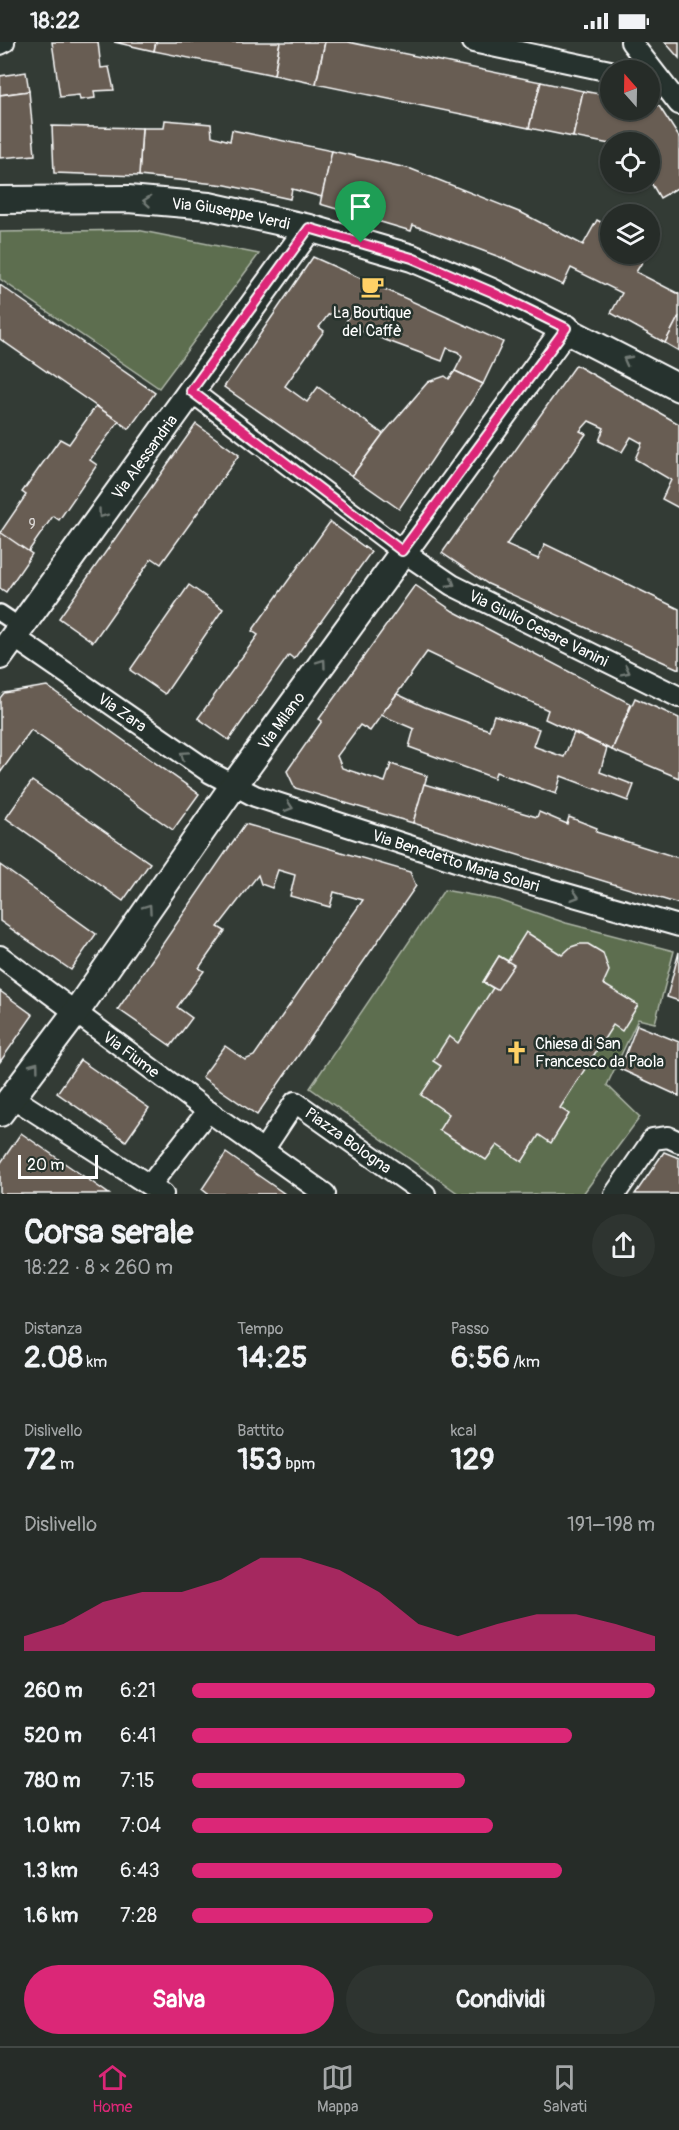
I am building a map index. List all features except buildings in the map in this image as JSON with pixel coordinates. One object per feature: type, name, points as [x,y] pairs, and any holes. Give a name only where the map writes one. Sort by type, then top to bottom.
[{"type":"street","points":[[0,44],[4,42]]},
{"type":"street","points":[[472,42],[600,69]]},
{"type":"street","points":[[631,42],[639,60]]},
{"type":"street","points":[[645,60],[649,42]]},
{"type":"street","points":[[660,85],[679,104]]},
{"type":"street","name":"Via Giuseppe Verdi","points":[[0,200],[129,199],[209,206],[309,228],[412,258],[492,292],[679,388]]},
{"type":"street","name":"Via Alessandria","points":[[9,633],[191,391],[309,228]]},
{"type":"street","name":"Via Milano","points":[[6,1105],[76,1012],[234,785],[402,551],[566,328]]},
{"type":"street","name":"Via Giulio Cesare Vanini","points":[[191,391],[402,551],[452,585],[679,698]]},
{"type":"street","name":"Via Zara","points":[[9,633],[211,773],[234,785]]},
{"type":"street","name":"Via Benedetto Maria Solari","points":[[234,785],[255,796],[493,873],[679,926]]},
{"type":"street","name":"Via Fiume","points":[[0,956],[208,1111],[264,1149]]},
{"type":"street","name":"Piazza Bologna","points":[[264,1149],[296,1102],[423,1193]]},
{"type":"street","points":[[6,1105],[157,1190],[208,1111]]},
{"type":"street","points":[[615,1194],[653,1139],[674,1139]]},
{"type":"street","points":[[264,1149],[325,1194]]},
{"type":"green space","points":[[137,230],[259,254],[159,388],[0,279],[0,232]]},
{"type":"green space","points":[[444,890],[499,900],[566,923],[674,951],[655,1023],[638,1019],[607,1085],[640,1117],[583,1194],[459,1194],[310,1088]]},
{"type":"place","name":"La Boutique del Caffè","points":[[372,287]]},
{"type":"place","name":"Chiesa di San Francesco da Paola","points":[[517,1052]]},
{"type":"route","points":[[309,228],[361,243],[412,258],[492,292],[566,328],[402,551],[191,391],[309,228]]}]
